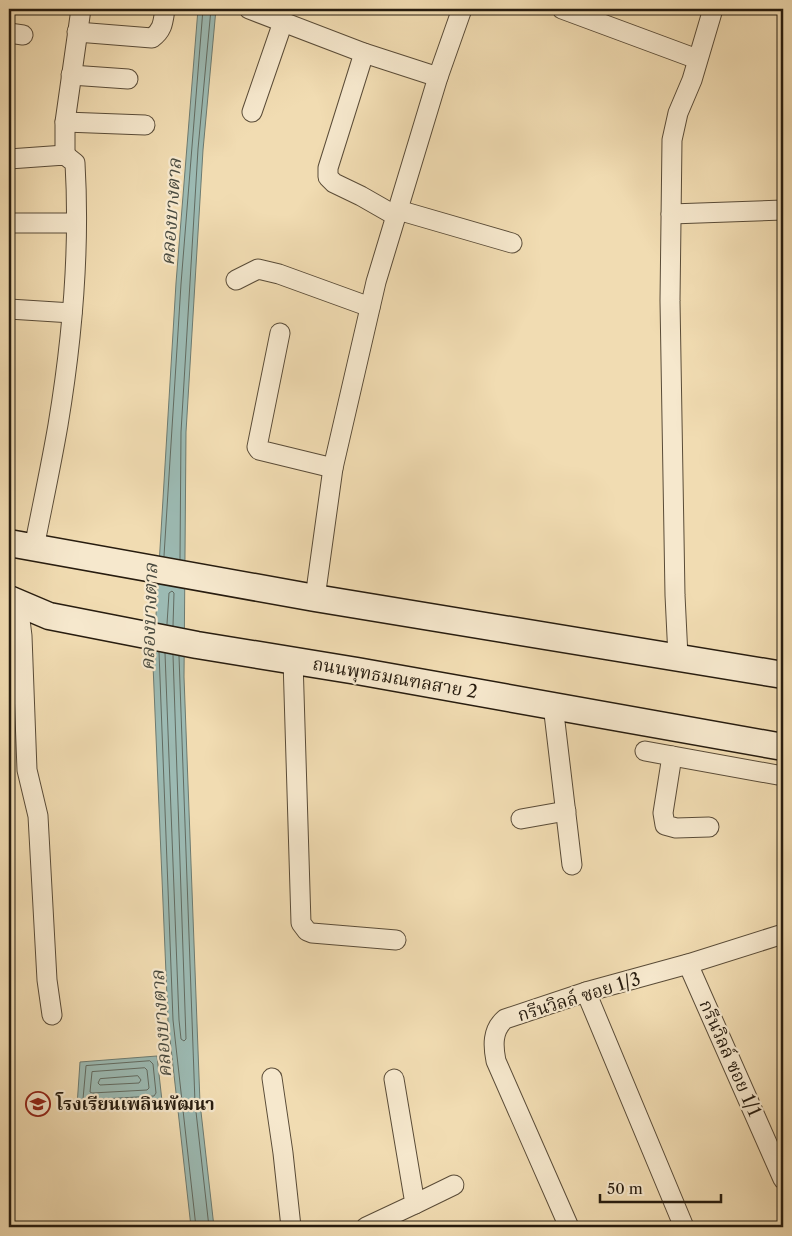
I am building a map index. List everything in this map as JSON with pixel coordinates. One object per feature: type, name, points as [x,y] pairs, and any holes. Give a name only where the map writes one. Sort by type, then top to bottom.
[{"type":"main road","points":[[21,546],[315,598],[783,675]]},
{"type":"main road","name":"ถนนพุทธมณฑลสาย 2","points":[[12,608],[197,644],[781,744]]},
{"type":"street","points":[[65,155],[65,122],[80,9]]},
{"type":"street","points":[[78,32],[152,38],[163,27],[166,9]]},
{"type":"street","points":[[248,9],[364,53],[438,77]]},
{"type":"street","points":[[315,598],[333,468],[376,282],[438,77],[462,9]]},
{"type":"street","points":[[562,9],[697,59]]},
{"type":"street","points":[[678,657],[675,575],[670,214],[672,140],[678,113],[692,80],[713,9]]},
{"type":"street","points":[[252,112],[283,22]]},
{"type":"street","points":[[364,53],[328,168],[328,177],[334,183],[397,213],[512,243]]},
{"type":"street","points":[[71,75],[128,79]]},
{"type":"street","points":[[65,122],[144,125]]},
{"type":"street","points":[[9,159],[65,155],[75,163],[76,223],[72,314],[58,424],[21,546]]},
{"type":"street","points":[[670,214],[783,210]]},
{"type":"street","points":[[9,223],[76,223]]},
{"type":"street","points":[[236,280],[258,269],[279,274],[370,307]]},
{"type":"street","points":[[9,309],[72,314]]},
{"type":"street","points":[[280,333],[257,447],[259,450],[333,468]]},
{"type":"street","points":[[12,608],[22,636],[27,770],[38,816],[47,980],[52,1015]]},
{"type":"street","points":[[292,660],[302,924],[307,931],[312,933],[396,940]]},
{"type":"street","points":[[554,705],[572,865]]},
{"type":"street","points":[[645,751],[783,776]]},
{"type":"street","points":[[672,756],[663,813],[665,825],[676,828],[709,827]]},
{"type":"street","points":[[521,819],[566,811]]},
{"type":"street","name":"กรีนวิลล์ ซอย 1/3","points":[[569,1227],[496,1061],[494,1038],[496,1030],[505,1019],[586,992],[688,964],[783,934]]},
{"type":"street","name":"กรีนวิลล์ ซอย 1/1","points":[[688,964],[783,1179]]},
{"type":"street","points":[[586,992],[684,1227]]},
{"type":"street","points":[[272,1078],[291,1227]]},
{"type":"street","points":[[394,1080],[416,1204]]},
{"type":"street","points":[[366,1227],[454,1186]]},
{"type":"water","points":[[198,9],[216,9],[203,150],[186,432],[184,677],[200,1103],[214,1227],[191,1227],[168,1021],[153,665],[176,283]]},
{"type":"water","points":[[157,1056],[162,1101],[77,1106],[80,1062]]},
{"type":"place","name":"โรงเรียนเพลินพัฒนา","points":[[38,1104]]},
{"type":"water label","name":"คลองบางตาล","points":[[171,212]]},
{"type":"water label","name":"คลองบางตาล","points":[[149,617]]},
{"type":"water label","name":"คลองบางตาล","points":[[161,1024]]}]
